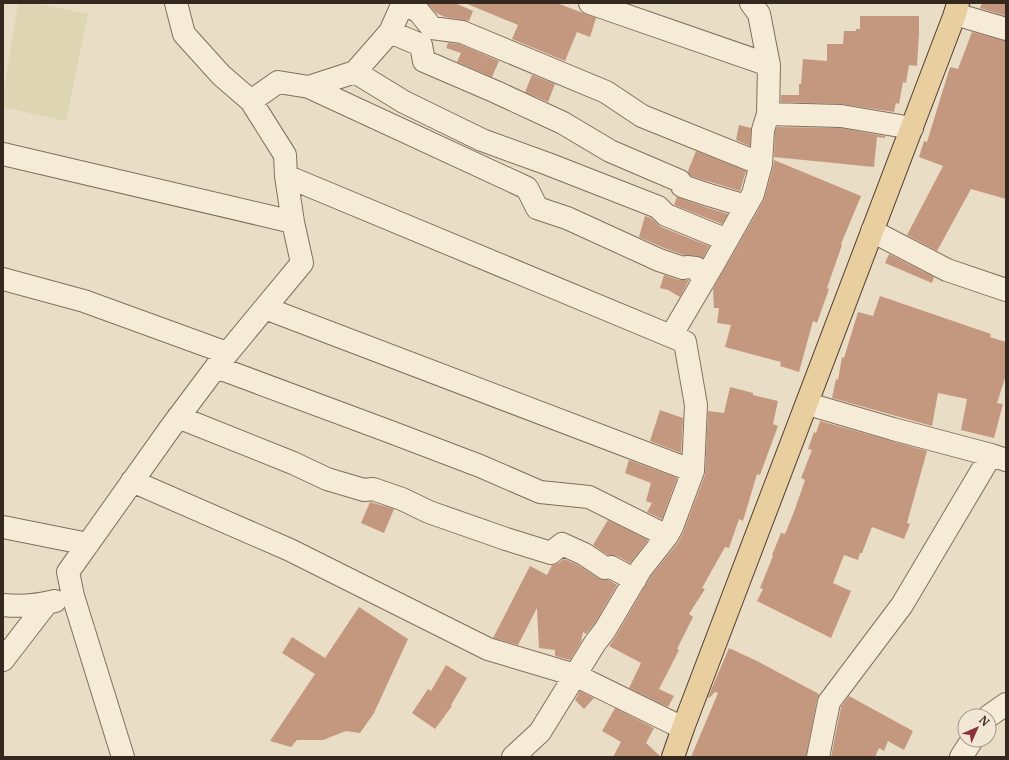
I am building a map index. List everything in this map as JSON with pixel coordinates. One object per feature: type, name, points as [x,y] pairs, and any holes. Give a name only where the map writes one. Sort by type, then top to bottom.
[{"type":"main road","points":[[673,757],[808,404],[956,8]]},
{"type":"street","points":[[123,757],[73,596],[68,572],[178,417],[221,360],[302,263],[293,222],[286,176],[285,155],[251,101],[221,75],[184,34],[176,3]]},
{"type":"street","points":[[310,87],[355,72],[390,32],[403,3],[419,12],[432,28],[462,32],[606,92],[642,116],[761,164]]},
{"type":"street","points":[[590,3],[769,65]]},
{"type":"street","points":[[671,336],[753,194],[761,164],[763,130],[768,114],[769,65],[759,14],[751,3]]},
{"type":"street","points":[[956,8],[1006,29]]},
{"type":"street","points":[[390,32],[421,44],[424,61],[563,123],[610,151],[680,181],[682,186],[746,206]]},
{"type":"street","points":[[355,72],[404,102],[482,140],[658,207],[666,215],[727,240]]},
{"type":"street","points":[[251,101],[278,82],[310,87],[528,188],[537,208],[567,218],[659,260],[683,268],[696,268],[704,280]]},
{"type":"street","points":[[768,114],[842,116],[912,128]]},
{"type":"street","points":[[3,154],[293,222]]},
{"type":"street","points":[[286,176],[685,342],[696,405],[693,471],[672,527],[667,536],[641,569],[605,630],[595,643],[540,732],[513,757]]},
{"type":"street","points":[[872,231],[947,270],[1006,290]]},
{"type":"street","points":[[3,279],[84,301],[388,430],[480,466],[540,492],[589,497],[667,536]]},
{"type":"street","points":[[265,308],[693,471]]},
{"type":"street","points":[[808,404],[893,429],[999,457],[902,605],[829,702],[818,757]]},
{"type":"street","points":[[178,417],[293,463],[327,479],[364,490],[373,489],[402,499],[429,512],[506,539],[551,553],[562,544],[584,554],[605,568],[611,567],[635,580]]},
{"type":"street","points":[[132,481],[290,550],[488,649],[575,675],[684,728]]},
{"type":"street","points":[[3,526],[88,544]]},
{"type":"street","points":[[3,605],[12,606],[47,603],[73,596]]},
{"type":"street","points":[[3,660],[47,603]]},
{"type":"street","points":[[997,710],[1006,704]]},
{"type":"street","points":[[961,757],[967,748]]},
{"type":"shaded area","points":[[18,3],[35,3],[88,14],[66,121],[3,107],[3,97]]},
{"type":"building","points":[[427,3],[455,3],[473,11],[469,21],[445,17],[436,13]]},
{"type":"building","points":[[465,3],[557,3],[596,18],[590,37],[577,32],[565,61],[512,39],[518,25]]},
{"type":"building","points":[[982,3],[1006,3],[1006,16],[980,8]]},
{"type":"building","points":[[860,16],[919,16],[917,66],[909,65],[906,83],[903,82],[899,104],[896,103],[894,112],[841,104],[781,102],[781,95],[799,95],[799,84],[801,84],[803,59],[827,61],[827,44],[843,44],[844,31],[856,31],[856,29],[860,29]]},
{"type":"building","points":[[972,32],[1006,41],[1006,199],[971,189],[937,251],[907,235],[943,166],[919,157],[924,141],[927,142],[950,67],[958,69]]},
{"type":"building","points":[[448,43],[459,44],[499,61],[492,77],[457,62],[461,53],[446,48]]},
{"type":"building","points":[[532,75],[555,84],[548,102],[525,92]]},
{"type":"building","points":[[739,125],[751,128],[750,146],[736,140]]},
{"type":"building","points":[[777,127],[840,128],[885,136],[885,138],[877,137],[874,167],[774,157],[775,132]]},
{"type":"building","points":[[696,151],[746,171],[740,191],[691,176],[688,171]]},
{"type":"building","points":[[774,160],[861,196],[841,244],[842,245],[827,288],[829,289],[817,323],[813,321],[799,372],[780,366],[781,362],[725,347],[731,325],[717,323],[719,308],[714,308],[713,289],[764,200]]},
{"type":"building","points":[[677,197],[728,214],[722,224],[674,205]]},
{"type":"building","points":[[645,216],[651,218],[661,227],[709,246],[703,258],[684,255],[639,237]]},
{"type":"building","points":[[889,254],[934,277],[932,283],[885,263]]},
{"type":"building","points":[[664,275],[679,280],[689,280],[680,297],[668,290],[660,288]]},
{"type":"building","points":[[880,296],[991,334],[990,337],[1006,342],[1006,375],[997,403],[1003,404],[994,438],[961,430],[967,399],[938,393],[932,426],[832,398],[836,379],[838,380],[842,357],[844,358],[858,312],[873,316]]},
{"type":"building","points":[[730,387],[753,393],[753,395],[778,401],[773,424],[778,426],[760,475],[757,474],[743,521],[739,519],[729,548],[725,547],[702,588],[705,589],[689,614],[693,617],[677,649],[679,650],[659,689],[674,696],[668,707],[629,688],[641,663],[609,646],[651,576],[677,544],[683,533],[705,475],[708,411],[724,413]]},
{"type":"building","points":[[660,410],[683,418],[681,453],[650,441]]},
{"type":"building","points":[[820,421],[927,451],[907,523],[910,524],[904,539],[872,527],[858,560],[844,555],[833,583],[851,591],[831,638],[757,601],[763,589],[760,588],[781,533],[785,534],[795,509],[805,480],[801,478],[812,450],[808,449]]},
{"type":"building","points":[[629,460],[677,478],[662,519],[647,512],[652,503],[646,501],[651,483],[625,473]]},
{"type":"building","points":[[370,502],[394,509],[384,533],[361,523]]},
{"type":"building","points":[[608,520],[648,540],[630,563],[617,556],[608,555],[593,545]]},
{"type":"building","points":[[564,559],[578,565],[598,578],[609,580],[617,585],[595,623],[586,634],[583,632],[581,642],[570,660],[555,656],[555,650],[539,648],[537,608],[518,645],[493,638],[530,566],[547,575],[552,565],[559,563]]},
{"type":"building","points":[[359,607],[408,639],[374,713],[360,733],[346,731],[323,740],[297,740],[291,747],[270,741],[315,674],[282,653],[292,637],[325,658]]},
{"type":"building","points":[[729,648],[819,694],[806,757],[691,757],[718,693],[715,692],[709,698],[708,697]]},
{"type":"building","points":[[446,665],[467,678],[451,705],[452,706],[435,729],[412,713],[428,689],[431,691]]},
{"type":"building","points":[[580,691],[594,698],[584,709],[575,700]]},
{"type":"building","points":[[849,696],[913,731],[904,750],[888,741],[884,751],[879,748],[875,757],[831,757],[841,707]]},
{"type":"building","points":[[615,708],[654,728],[646,743],[661,757],[613,757],[621,742],[602,731]]}]
